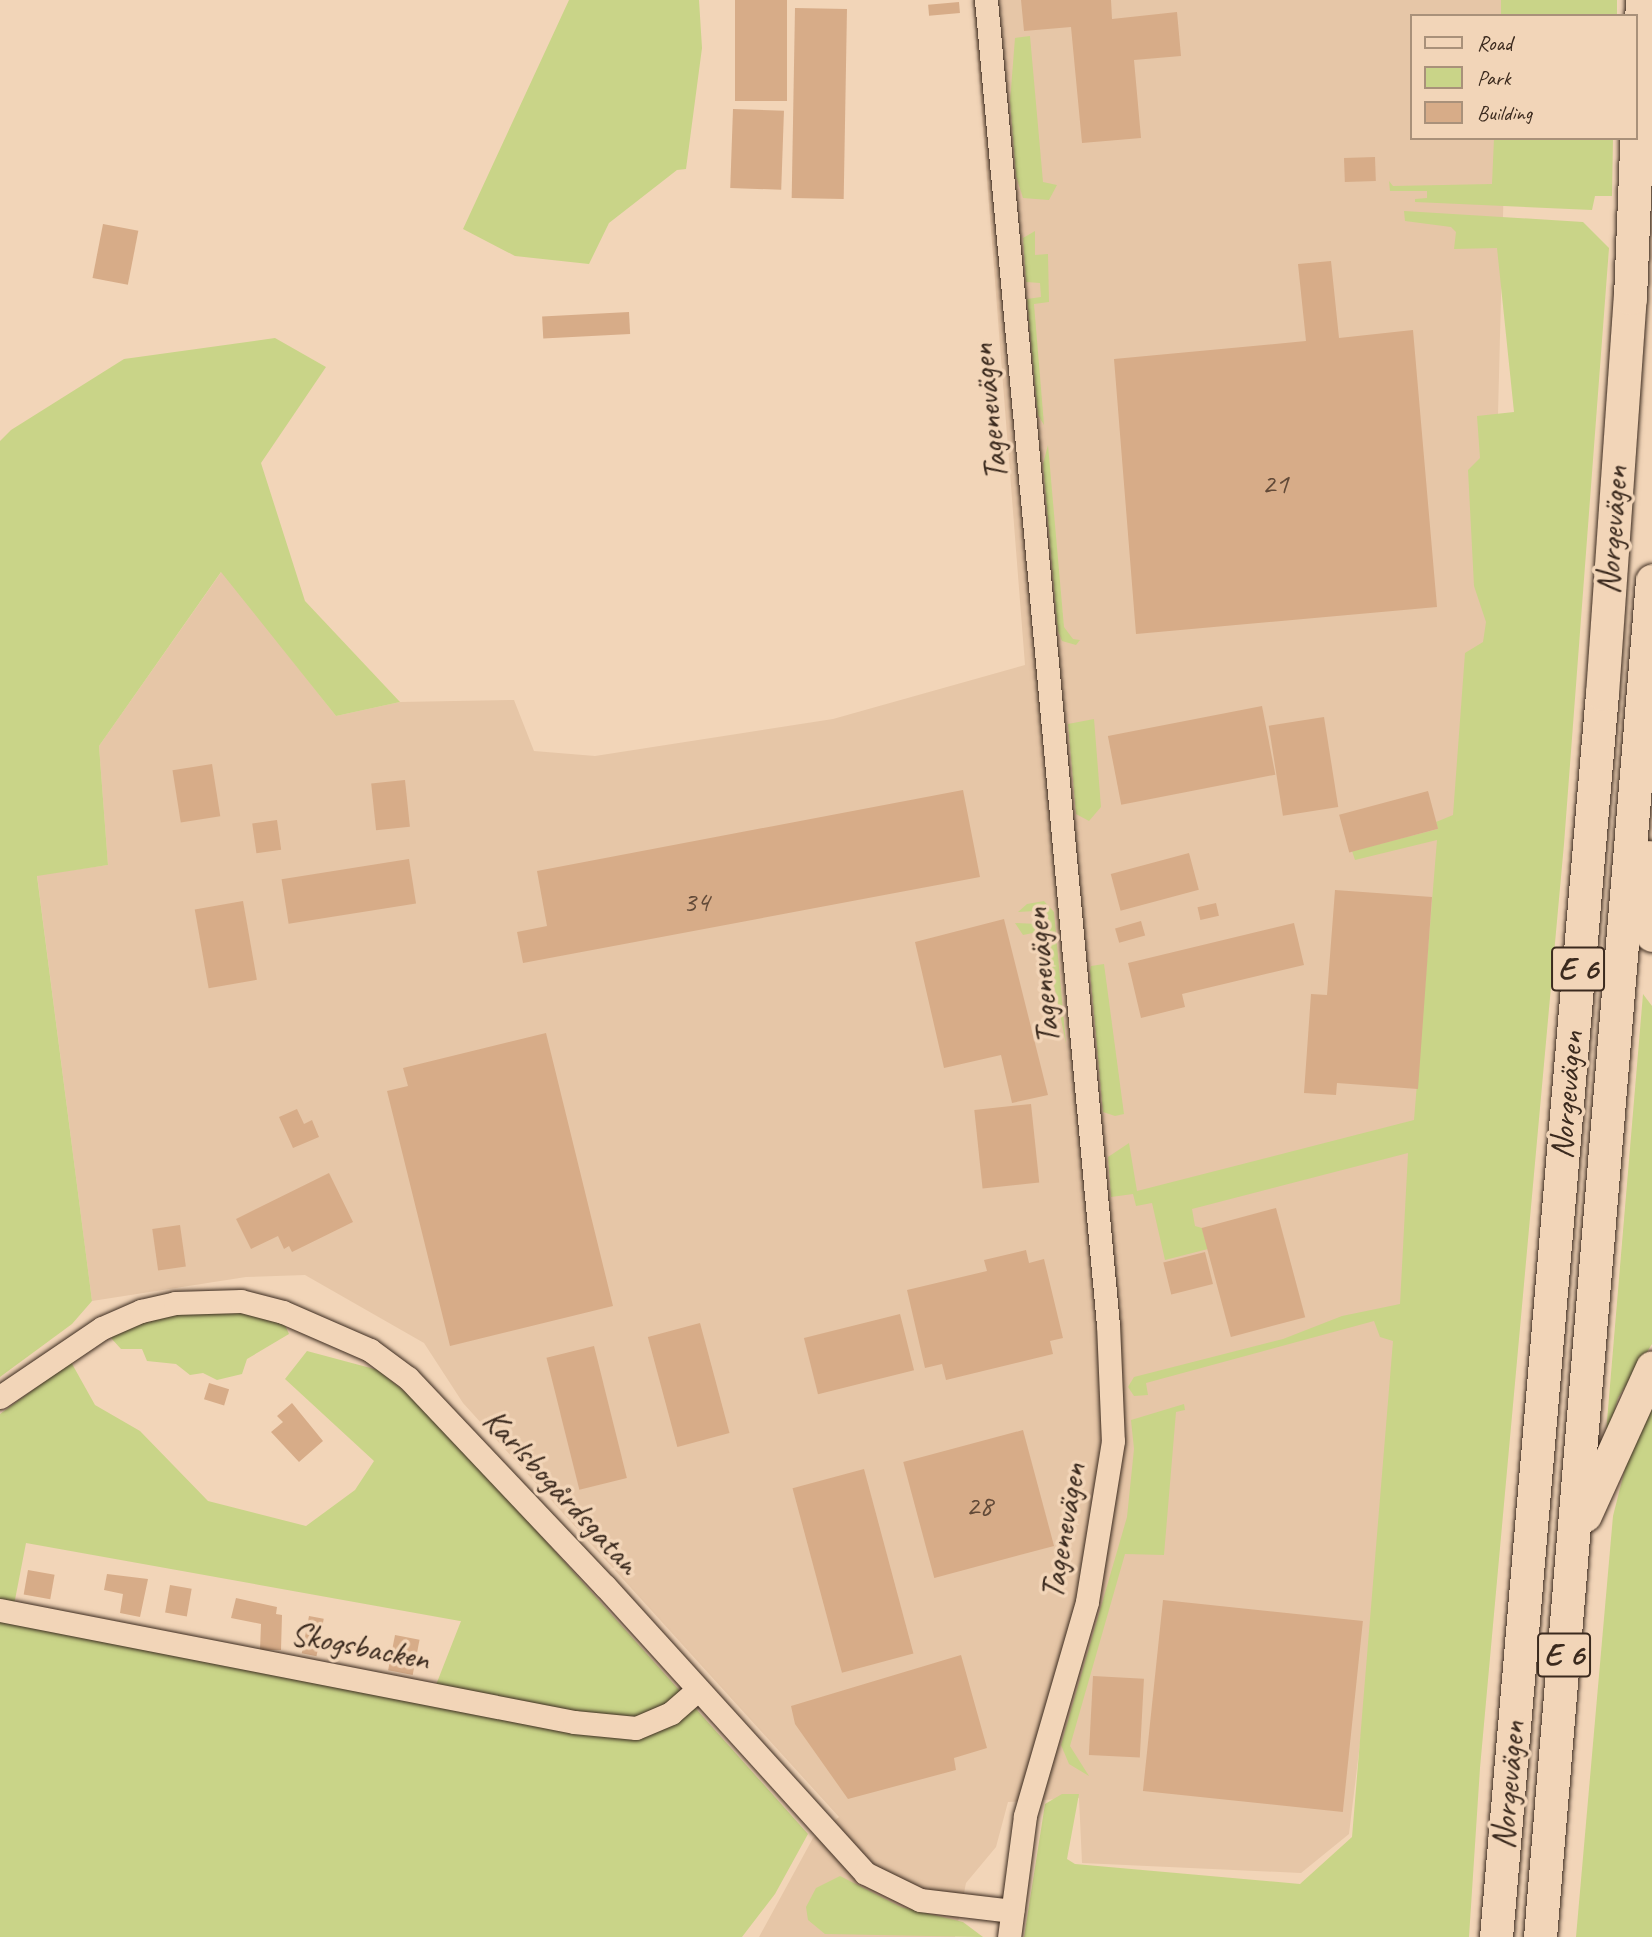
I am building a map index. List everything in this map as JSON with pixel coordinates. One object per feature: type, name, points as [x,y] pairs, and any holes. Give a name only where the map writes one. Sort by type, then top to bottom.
[{"type":"highway","name":"Norgevägen","points":[[1638,99],[1642,0]]},
{"type":"highway","name":"Norgevägen","points":[[1496,1937],[1602,694],[1630,298],[1636,140]]},
{"type":"highway","name":"Norgevägen","points":[[1540,1937],[1652,581]]},
{"type":"highway","points":[[1646,658],[1652,935]]},
{"type":"highway","points":[[1573,1544],[1652,1367]]},
{"type":"street","name":"Tagenevägen","points":[[986,0],[1108,1324],[1113,1441],[1087,1602],[1025,1816],[1009,1937]]},
{"type":"street","name":"Karlsbogårdsgatan","points":[[0,1397],[102,1328],[141,1311],[212,1299],[283,1312],[370,1350],[408,1378],[865,1873],[893,1891],[920,1899],[1012,1911]]},
{"type":"street","name":"Skogsbacken","points":[[0,1610],[574,1722],[636,1728],[671,1713],[697,1690]]},
{"type":"shaded area","points":[[973,0],[1509,0],[1509,14],[1410,14],[1410,140],[1505,140],[1488,810],[1381,1570],[1349,1834],[1301,1873],[1082,1863],[1079,1798],[1008,1802],[996,1847],[966,1883],[955,1937],[759,1937],[813,1838],[839,1817],[463,1403],[424,1343],[305,1275],[246,1277],[92,1301],[37,875],[108,865],[99,746],[222,571],[336,716],[400,702],[514,700],[534,751],[595,756],[833,719],[1025,665]]},
{"type":"green space","points":[[569,0],[699,0],[702,48],[686,169],[677,170],[609,223],[589,264],[515,256],[463,229]]},
{"type":"green space","points":[[1501,0],[1617,0],[1617,14],[1501,14]]},
{"type":"green space","points":[[1030,36],[1043,182],[1057,185],[1049,200],[1023,198],[1016,176],[1010,101],[1015,38]]},
{"type":"green space","points":[[1494,140],[1613,140],[1612,196],[1595,196],[1592,210],[1415,202],[1415,199],[1427,198],[1427,191],[1390,191],[1389,181],[1393,186],[1492,184]]},
{"type":"green space","points":[[1404,211],[1583,222],[1609,248],[1564,844],[1480,1768],[1469,1937],[1024,1937],[1045,1804],[1062,1794],[1079,1794],[1067,1859],[1075,1864],[1300,1884],[1352,1837],[1393,1341],[1380,1337],[1374,1321],[1146,1383],[1148,1395],[1134,1396],[1128,1387],[1134,1377],[1283,1339],[1342,1316],[1400,1304],[1408,1153],[1192,1209],[1195,1226],[1202,1228],[1208,1249],[1165,1260],[1152,1203],[1136,1206],[1133,1194],[1111,1197],[1108,1157],[1129,1143],[1137,1191],[1414,1120],[1437,840],[1355,860],[1352,851],[1438,829],[1436,822],[1453,815],[1465,653],[1483,642],[1486,622],[1474,586],[1468,470],[1480,458],[1477,416],[1514,412],[1497,248],[1454,249],[1456,232],[1451,227],[1405,221]]},
{"type":"green space","points":[[1035,231],[1035,255],[1048,254],[1049,302],[1034,304],[1044,425],[1038,415],[1027,299],[1041,297],[1040,283],[1026,282],[1023,238]]},
{"type":"green space","points":[[275,338],[326,367],[261,463],[305,601],[400,702],[336,716],[221,572],[99,746],[108,865],[37,876],[92,1301],[72,1324],[0,1377],[0,441],[11,430],[124,359]]},
{"type":"green space","points":[[1048,445],[1064,627],[1073,639],[1080,640],[1076,645],[1062,641],[1058,631],[1043,464]]},
{"type":"green space","points":[[1094,719],[1101,807],[1089,821],[1076,814],[1068,724]]},
{"type":"green space","points":[[1044,901],[1054,912],[1066,1044],[1043,931],[1023,935],[1015,923],[1038,924],[1040,916],[1035,911],[1018,912],[1027,904]]},
{"type":"green space","points":[[1104,964],[1124,1114],[1115,1116],[1103,1112],[1090,971],[1091,966]]},
{"type":"green space","points":[[1643,994],[1652,1006],[1652,1344],[1618,1398],[1605,1445]]},
{"type":"green space","points":[[223,1304],[284,1323],[289,1334],[247,1359],[242,1374],[217,1380],[203,1373],[190,1375],[176,1364],[147,1361],[142,1349],[121,1349],[111,1338],[128,1325]]},
{"type":"green space","points":[[307,1351],[378,1370],[432,1414],[808,1834],[775,1894],[742,1937],[0,1937],[0,1414],[71,1362],[95,1405],[140,1431],[208,1501],[306,1526],[355,1490],[374,1461],[285,1379]],"holes":[[[26,1543],[461,1621],[434,1690],[14,1605]]]},
{"type":"green space","points":[[1652,1396],[1652,1937],[1576,1937],[1613,1516],[1631,1445]]},
{"type":"green space","points":[[1184,1404],[1185,1410],[1176,1412],[1164,1555],[1125,1554],[1070,1746],[1089,1776],[1069,1764],[1061,1745],[1127,1517],[1134,1449],[1131,1420]]},
{"type":"green space","points":[[840,1876],[901,1907],[963,1922],[983,1937],[825,1934],[808,1920],[806,1907],[816,1888]]},
{"type":"building","points":[[735,0],[787,0],[787,101],[735,101]]},
{"type":"building","points":[[1021,0],[1111,0],[1112,19],[1177,12],[1181,56],[1134,60],[1141,138],[1082,143],[1071,27],[1024,31]]},
{"type":"building","points":[[959,2],[960,13],[929,16],[928,5]]},
{"type":"building","points":[[795,8],[847,9],[844,199],[792,198]]},
{"type":"building","points":[[733,109],[784,111],[781,190],[730,188]]},
{"type":"building","points":[[1375,157],[1376,181],[1345,182],[1344,158]]},
{"type":"building","points":[[103,224],[138,231],[128,285],[93,278]]},
{"type":"building","points":[[1331,261],[1339,338],[1413,330],[1437,607],[1136,634],[1114,359],[1306,341],[1298,264]]},
{"type":"building","points":[[629,312],[630,334],[543,339],[542,317]]},
{"type":"building","points":[[1262,706],[1275,775],[1121,805],[1108,736]]},
{"type":"building","points":[[1324,717],[1338,807],[1283,816],[1269,726]]},
{"type":"building","points":[[212,764],[220,816],[181,823],[172,770]]},
{"type":"building","points":[[405,780],[410,827],[376,830],[371,784]]},
{"type":"building","points":[[963,790],[980,877],[523,963],[517,932],[547,926],[537,871]]},
{"type":"building","points":[[1428,791],[1438,829],[1349,852],[1339,815]]},
{"type":"building","points":[[277,820],[281,850],[256,853],[252,823]]},
{"type":"building","points":[[1189,853],[1199,890],[1121,911],[1111,874]]},
{"type":"building","points":[[409,859],[416,903],[289,924],[282,879]]},
{"type":"building","points":[[1335,890],[1432,897],[1418,1089],[1337,1083],[1336,1095],[1304,1093],[1311,994],[1327,995]]},
{"type":"building","points":[[243,901],[257,980],[209,988],[195,910]]},
{"type":"building","points":[[1216,903],[1219,916],[1200,920],[1197,907]]},
{"type":"building","points":[[1004,919],[1048,1095],[1012,1103],[1001,1055],[944,1068],[915,942]]},
{"type":"building","points":[[1141,921],[1145,935],[1119,943],[1115,928]]},
{"type":"building","points":[[1294,923],[1304,965],[1182,994],[1185,1007],[1141,1018],[1128,963]]},
{"type":"building","points":[[546,1033],[613,1306],[450,1346],[387,1091],[408,1086],[403,1068]]},
{"type":"building","points":[[1031,1104],[1039,1183],[983,1189],[974,1110]]},
{"type":"building","points":[[297,1109],[304,1124],[312,1120],[319,1137],[293,1148],[279,1117]]},
{"type":"building","points":[[329,1173],[353,1222],[292,1252],[289,1246],[284,1249],[278,1236],[251,1249],[236,1219]]},
{"type":"building","points":[[1276,1208],[1305,1317],[1231,1337],[1202,1228]]},
{"type":"building","points":[[180,1225],[186,1267],[158,1270],[152,1229]]},
{"type":"building","points":[[1026,1250],[1029,1263],[1044,1259],[1063,1338],[1050,1341],[1053,1354],[946,1380],[942,1364],[925,1368],[907,1290],[987,1271],[984,1260]]},
{"type":"building","points":[[1205,1252],[1213,1284],[1171,1294],[1163,1262]]},
{"type":"building","points":[[900,1314],[914,1370],[818,1394],[804,1338]]},
{"type":"building","points":[[700,1323],[730,1433],[677,1447],[648,1337]]},
{"type":"building","points":[[594,1346],[627,1478],[579,1490],[546,1358]]},
{"type":"building","points":[[209,1383],[229,1389],[224,1405],[204,1399]]},
{"type":"building","points":[[292,1403],[323,1441],[299,1462],[271,1432],[283,1422],[277,1416]]},
{"type":"building","points":[[1023,1430],[1054,1546],[934,1578],[903,1462]]},
{"type":"building","points":[[864,1469],[913,1653],[842,1673],[793,1488]]},
{"type":"building","points":[[28,1570],[55,1575],[50,1599],[24,1595]]},
{"type":"building","points":[[107,1574],[148,1579],[140,1617],[120,1613],[123,1594],[104,1590]]},
{"type":"building","points":[[170,1585],[192,1589],[187,1616],[165,1613]]},
{"type":"building","points":[[236,1598],[277,1607],[276,1614],[282,1615],[281,1650],[260,1650],[261,1624],[231,1618]]},
{"type":"building","points":[[1163,1600],[1363,1621],[1343,1812],[1143,1791]]},
{"type":"building","points":[[309,1616],[324,1619],[316,1656],[302,1653]]},
{"type":"building","points":[[395,1635],[420,1640],[413,1675],[388,1670]]},
{"type":"building","points":[[961,1655],[987,1748],[954,1758],[956,1770],[848,1799],[795,1724],[791,1706]]},
{"type":"building","points":[[1093,1676],[1144,1679],[1140,1758],[1089,1755]]}]
